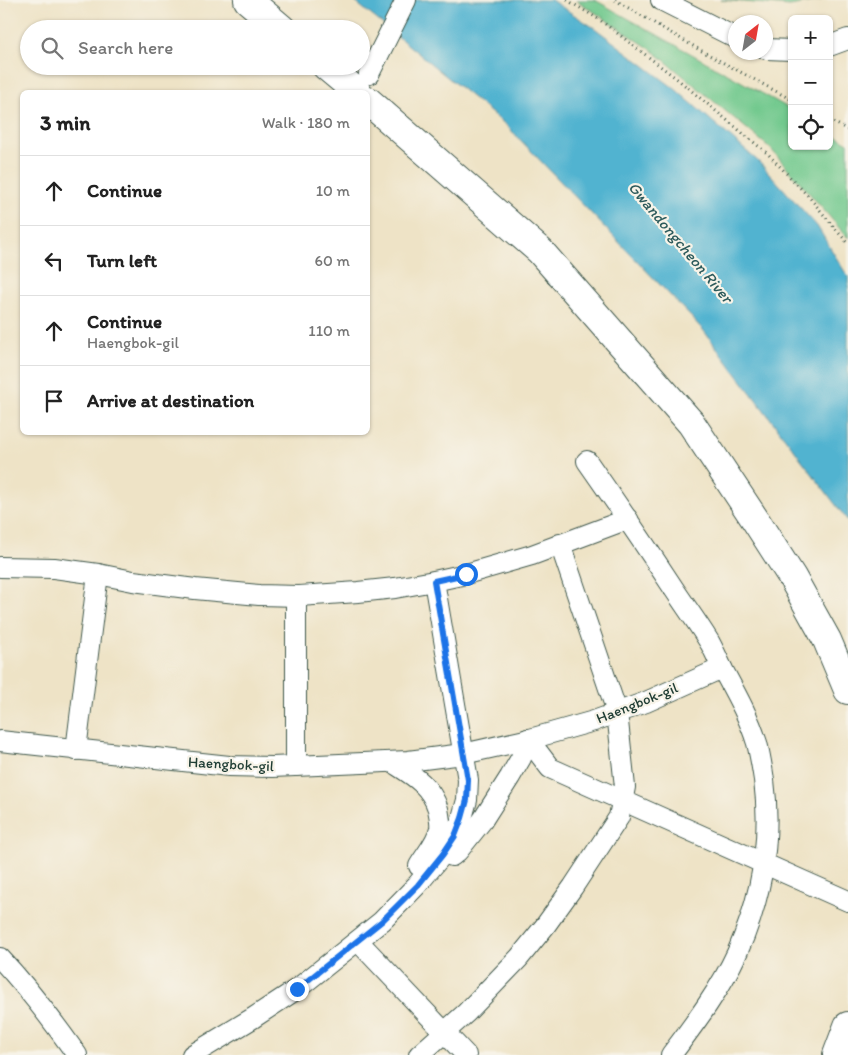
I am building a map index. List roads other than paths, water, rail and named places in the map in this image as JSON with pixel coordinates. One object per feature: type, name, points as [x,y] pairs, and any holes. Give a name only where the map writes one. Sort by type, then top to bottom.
[{"type":"street","points":[[248,0],[271,20]]},
{"type":"street","points":[[370,69],[406,0]]},
{"type":"street","points":[[661,0],[728,34]]},
{"type":"street","points":[[833,44],[848,38]]},
{"type":"street","points":[[773,49],[788,50]]},
{"type":"street","points":[[346,75],[363,83]]},
{"type":"street","points":[[370,103],[540,251],[692,423],[792,577],[827,640],[848,690]]},
{"type":"street","points":[[587,461],[710,643],[748,719],[757,743],[762,765],[767,821],[764,864],[755,904],[746,932],[720,986],[671,1055]]},
{"type":"street","points":[[0,567],[28,566],[54,568],[195,589],[259,595],[296,596],[386,589],[466,574],[532,555],[628,519]]},
{"type":"street","points":[[419,1055],[466,1013],[519,958],[573,887],[619,817],[625,787],[617,712],[560,544]]},
{"type":"street","points":[[76,750],[98,574]]},
{"type":"street","points":[[192,1055],[297,989],[358,941],[382,921],[418,885],[455,836],[467,800],[468,780],[434,581]]},
{"type":"street","points":[[296,596],[296,766]]},
{"type":"street","name":"Haengbok-gil","points":[[0,741],[229,766],[272,767],[392,762],[463,754],[528,740],[594,721],[646,702],[722,668]]},
{"type":"street","points":[[391,912],[458,851],[482,821],[518,764],[528,740]]},
{"type":"street","points":[[528,740],[550,768],[848,901]]},
{"type":"street","points":[[391,912],[432,847],[440,828],[440,818],[435,802],[427,787],[419,779],[392,762]]},
{"type":"street","points":[[358,941],[466,1055]]},
{"type":"street","points":[[0,958],[24,984],[77,1055]]},
{"type":"street","points":[[837,1055],[848,1026]]},
{"type":"water","name":"Gwandongcheon River","points":[[353,0],[551,0],[596,29],[674,88],[759,162],[817,226],[848,277],[848,521],[693,319],[506,125]]}]
